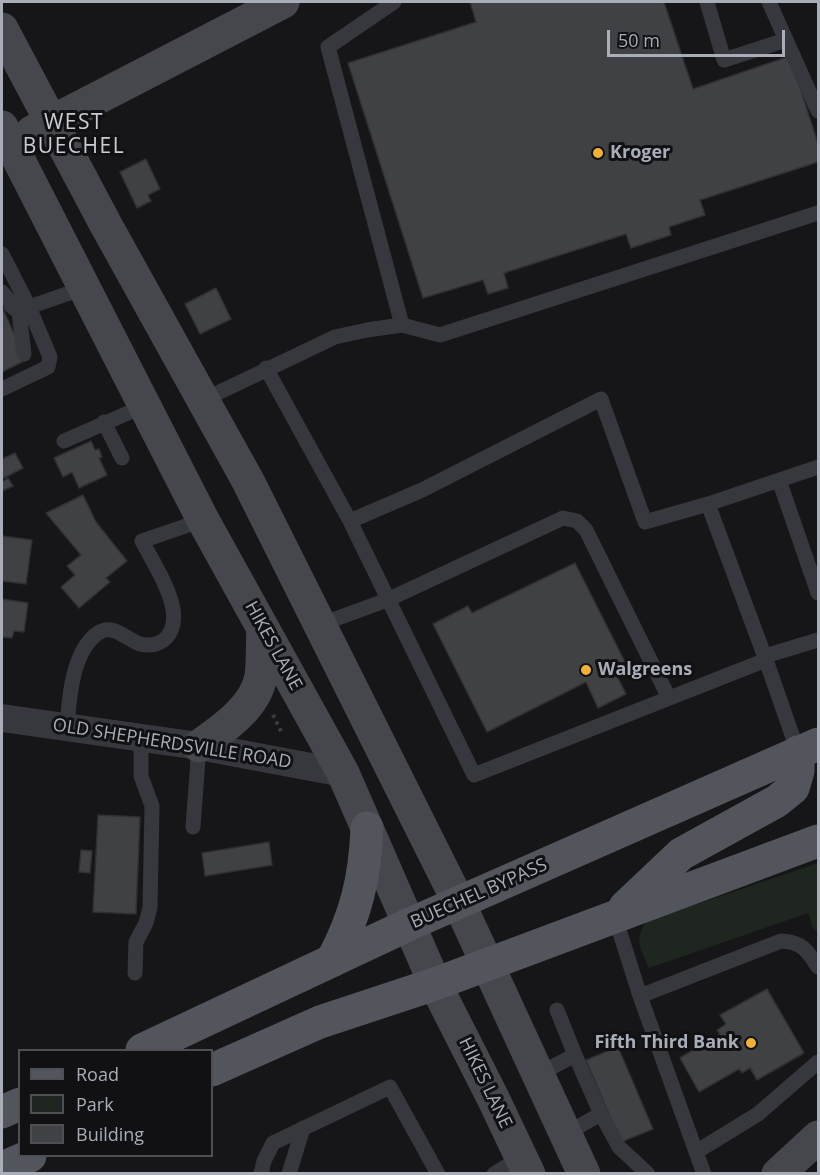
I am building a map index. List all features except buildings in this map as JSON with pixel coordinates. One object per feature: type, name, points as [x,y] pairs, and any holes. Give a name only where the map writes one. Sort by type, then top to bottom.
[{"type":"main road","points":[[4,138],[51,122],[283,2]]},
{"type":"main road","points":[[2,29],[248,482],[459,903],[584,1173]]},
{"type":"main road","name":"HIKES LANE","points":[[4,138],[84,288],[202,520],[343,772],[435,984],[493,1098],[514,1168]]},
{"type":"main road","points":[[200,746],[227,726],[246,706],[258,688],[261,676],[263,626]]},
{"type":"main road","points":[[808,748],[819,787]]},
{"type":"main road","points":[[615,916],[681,854],[777,801],[793,788],[808,748]]},
{"type":"main road","name":"BUECHEL BYPASS","points":[[144,1049],[410,924],[808,748]]},
{"type":"main road","points":[[332,961],[347,933],[357,902],[365,866],[367,828]]},
{"type":"main road","points":[[213,1070],[320,1022],[435,984],[819,841]]},
{"type":"main road","points":[[2,1112],[18,1105]]},
{"type":"main road","points":[[778,1173],[819,1137]]},
{"type":"main road","points":[[2,1168],[26,1157]]},
{"type":"street","name":"OLD SHEPHERDSVILLE ROAD","points":[[2,718],[200,746],[343,772]]},
{"type":"lane","points":[[394,2],[328,47],[402,325]]},
{"type":"lane","points":[[707,2],[724,60],[786,40]]},
{"type":"lane","points":[[769,2],[819,111]]},
{"type":"lane","points":[[203,400],[266,368],[335,338],[402,325],[440,335],[819,213]]},
{"type":"lane","points":[[2,254],[24,310],[50,357],[48,367],[2,389]]},
{"type":"lane","points":[[2,299],[24,310],[84,288]]},
{"type":"lane","points":[[2,292],[24,310]]},
{"type":"lane","points":[[14,334],[24,310]]},
{"type":"lane","points":[[24,310],[24,354]]},
{"type":"lane","points":[[266,368],[350,521],[474,775],[765,658],[819,640]]},
{"type":"lane","points":[[350,521],[423,489],[602,399],[645,522],[708,504],[819,467]]},
{"type":"lane","points":[[64,441],[144,406]]},
{"type":"lane","points":[[104,422],[122,458]]},
{"type":"lane","points":[[779,480],[819,593]]},
{"type":"lane","points":[[708,504],[765,658],[808,748]]},
{"type":"lane","points":[[319,625],[387,600],[563,518],[577,521],[586,530],[669,698]]},
{"type":"lane","points":[[67,727],[72,683],[77,664],[92,639],[100,632],[116,630],[140,644],[160,643],[168,636],[173,624],[175,614],[170,597],[142,541],[202,520]]},
{"type":"lane","points":[[135,973],[136,942],[146,923],[150,907],[152,806],[141,776],[141,738]]},
{"type":"lane","points":[[193,827],[200,746]]},
{"type":"lane","points":[[615,916],[640,996],[704,1173]]},
{"type":"lane","points":[[640,996],[781,941],[795,941],[807,951],[819,967]]},
{"type":"lane","points":[[557,1010],[575,1055],[619,1147],[648,1173]]},
{"type":"lane","points":[[537,1075],[575,1055]]},
{"type":"lane","points":[[696,1152],[758,1114],[819,1062]]},
{"type":"lane","points":[[261,1173],[273,1143],[390,1087],[438,1173]]},
{"type":"lane","points":[[565,1134],[602,1114]]},
{"type":"lane","points":[[289,1173],[303,1128]]},
{"type":"path","points":[[270,709],[285,741]]},
{"type":"green space","points":[[818,863],[818,931],[813,928],[808,913],[649,968],[639,939],[647,921]]},
{"type":"place","name":"Kroger","points":[[598,153]]},
{"type":"place","name":"Walgreens","points":[[586,670]]},
{"type":"place","name":"Fifth Third Bank","points":[[751,1043]]},
{"type":"district","name":"WEST BUECHEL","points":[[74,135]]}]
